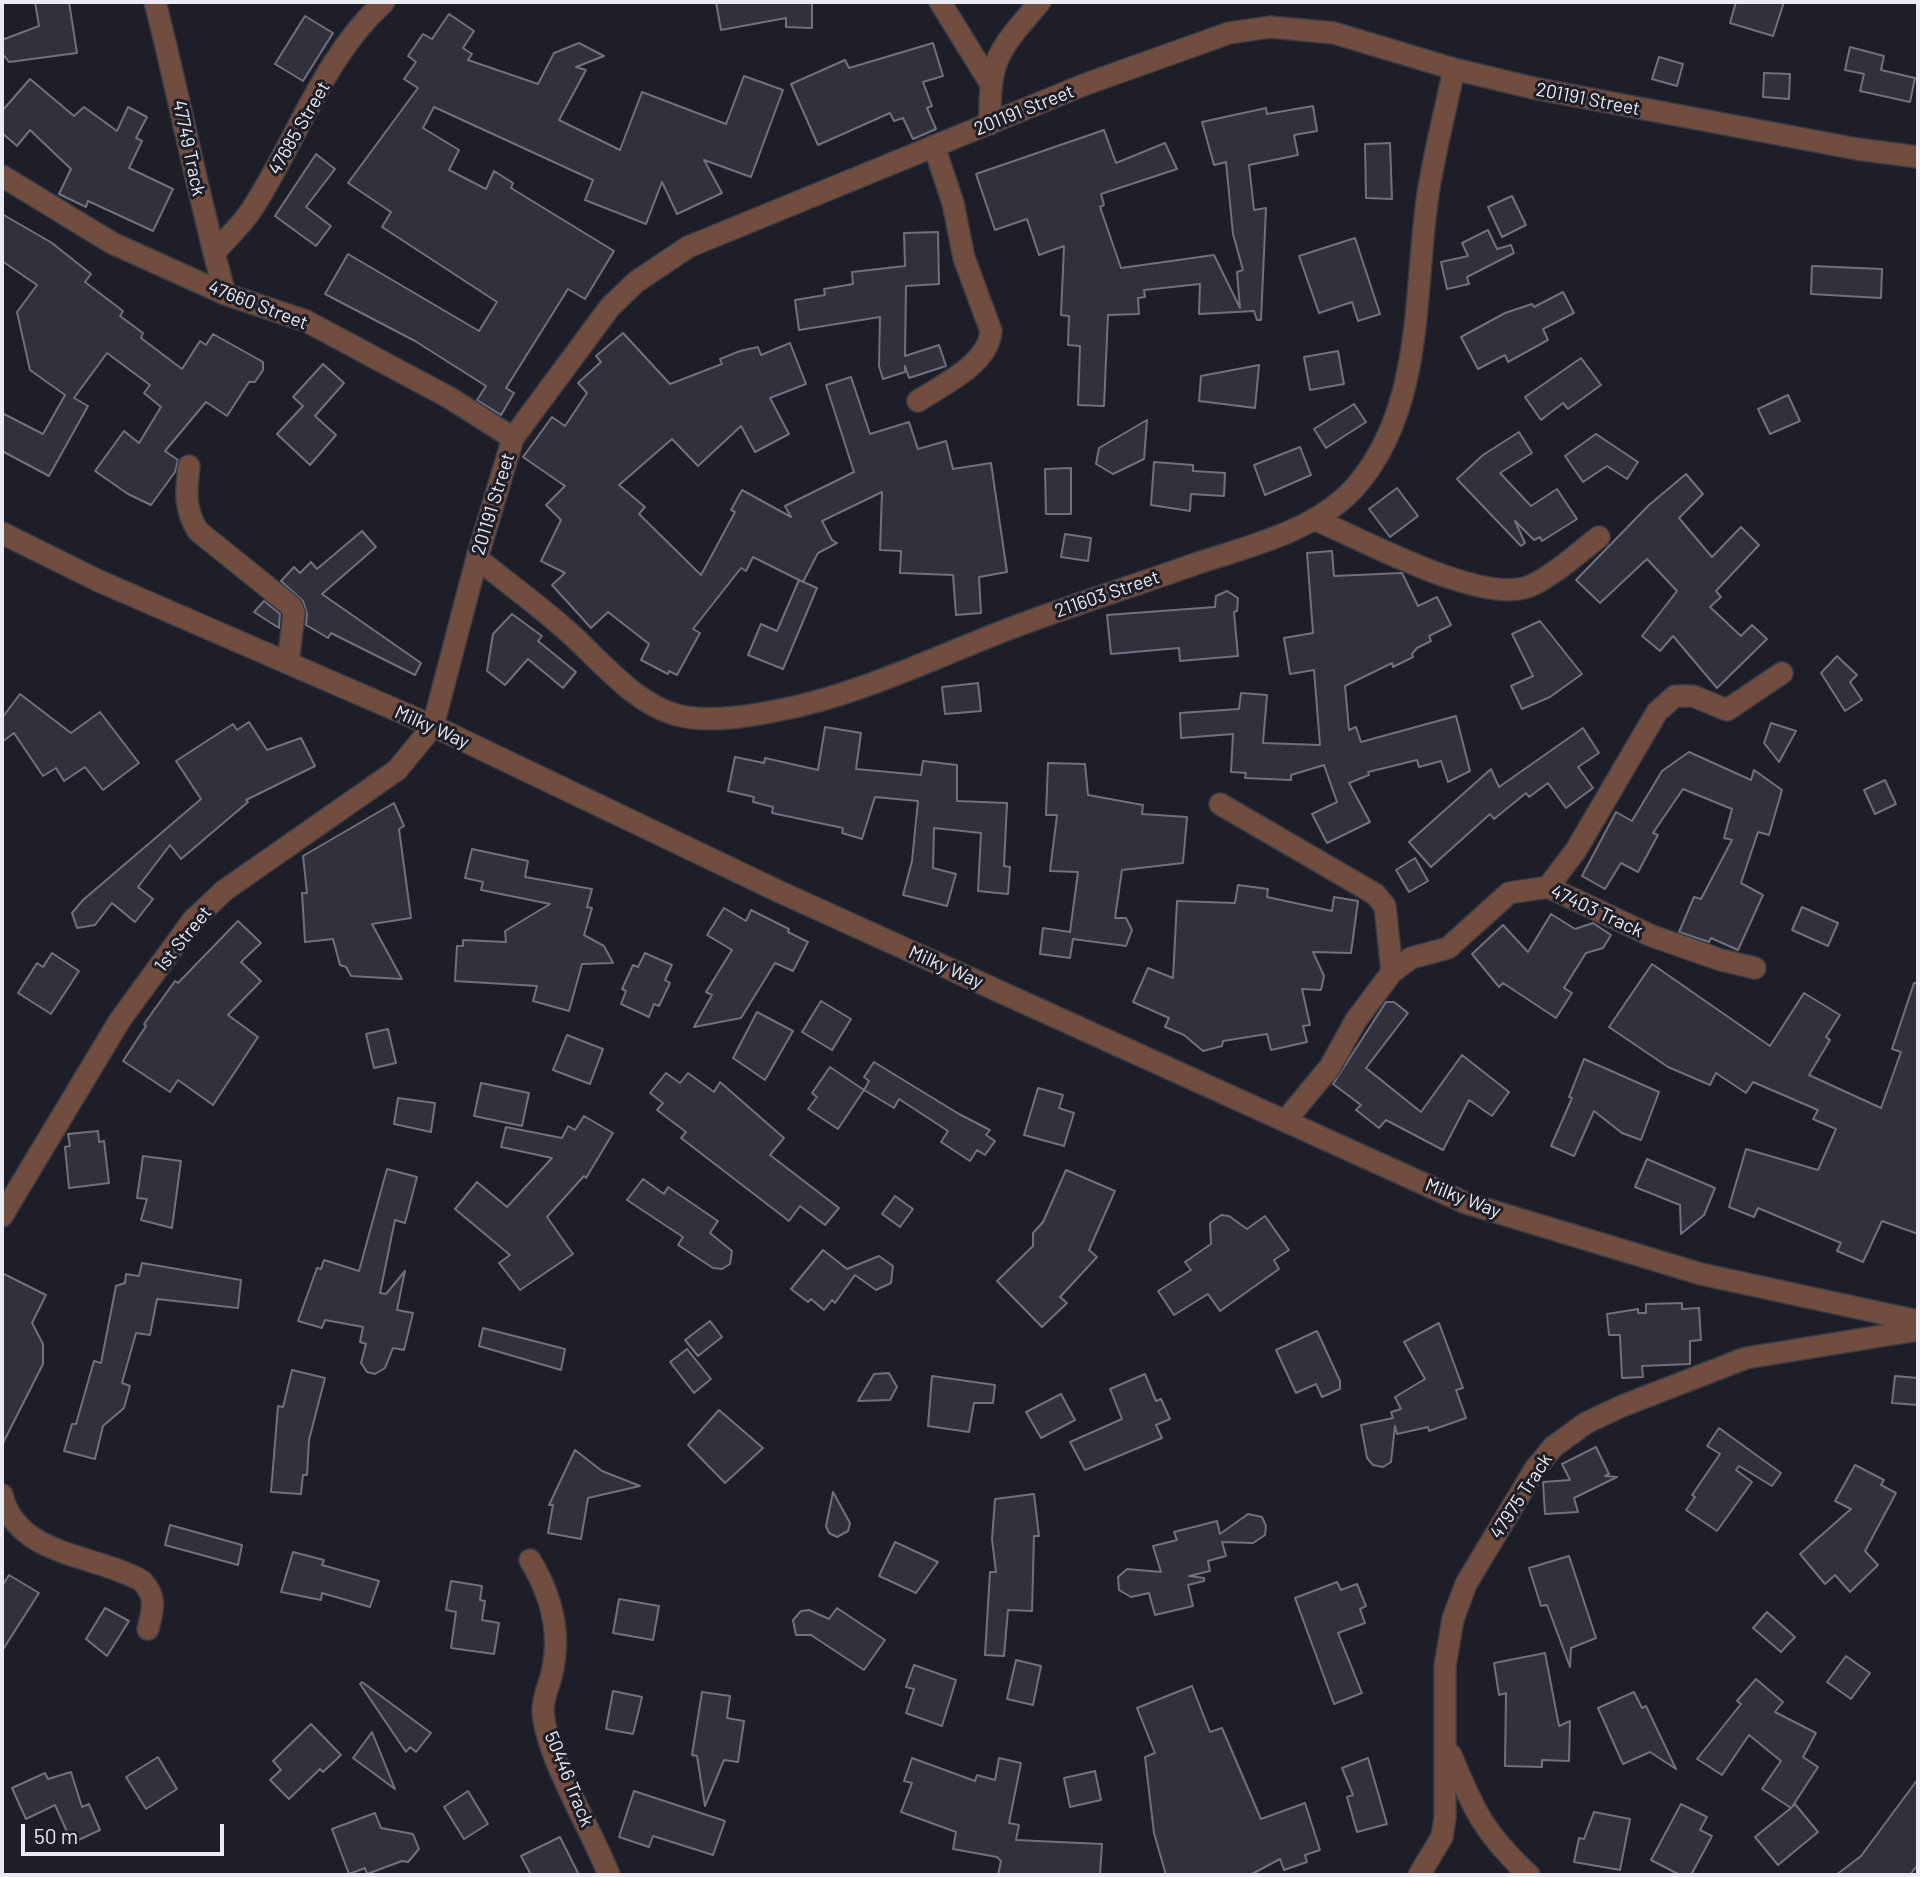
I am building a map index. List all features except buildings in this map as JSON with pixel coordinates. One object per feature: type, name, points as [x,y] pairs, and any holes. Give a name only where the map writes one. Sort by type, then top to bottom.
[{"type":"street","name":"47749 Track","points":[[155,2],[225,294]]},
{"type":"street","name":"47685 Street","points":[[214,253],[251,211],[340,57],[366,19],[384,2]]},
{"type":"street","points":[[940,2],[989,81]]},
{"type":"street","points":[[990,124],[989,81],[996,59],[1040,2]]},
{"type":"street","name":"201191 Street","points":[[433,726],[477,558],[513,438],[610,307],[660,264],[688,247],[1086,84],[1229,33],[1270,27],[1334,33],[1454,69],[1650,111],[1918,157]]},
{"type":"street","name":"211603 Street","points":[[477,558],[653,705],[674,715],[714,719],[777,711],[840,694],[1031,620],[1261,542],[1314,519],[1355,487],[1386,437],[1401,401],[1409,368],[1427,198],[1454,69]]},
{"type":"street","points":[[918,401],[978,359],[990,341],[990,331],[964,258],[953,203],[934,146]]},
{"type":"street","name":"47660 Street","points":[[2,176],[112,243],[225,294],[306,321],[450,398],[513,438]]},
{"type":"street","points":[[189,466],[185,498],[191,521],[198,531],[290,606],[294,613],[288,663]]},
{"type":"street","points":[[1314,519],[1456,579],[1485,589],[1505,591],[1527,587],[1599,537]]},
{"type":"street","name":"Milky Way","points":[[2,533],[99,580],[433,726],[780,892],[1466,1203],[1701,1274],[1918,1321]]},
{"type":"street","points":[[1548,887],[1595,819],[1657,712],[1675,695],[1693,696],[1727,710],[1782,673]]},
{"type":"street","name":"1st Street","points":[[2,1216],[121,1020],[193,920],[225,890],[397,771],[433,726]]},
{"type":"street","points":[[1220,804],[1375,894],[1385,906],[1392,972]]},
{"type":"street","name":"47403 Track","points":[[1286,1120],[1330,1067],[1356,1020],[1392,972],[1411,958],[1448,948],[1509,893],[1538,886],[1548,887],[1652,936],[1697,953],[1755,968]]},
{"type":"street","name":"47975 Track","points":[[1419,1875],[1442,1837],[1447,1743],[1445,1666],[1453,1619],[1466,1584],[1535,1469],[1565,1436],[1622,1406],[1746,1358],[1918,1329]]},
{"type":"street","points":[[2,1495],[12,1522],[25,1533],[51,1547],[142,1581],[152,1591],[154,1604],[148,1629]]},
{"type":"street","name":"50446 Track","points":[[530,1560],[546,1587],[552,1604],[554,1667],[543,1710],[555,1755],[609,1875]]},
{"type":"street","points":[[1447,1743],[1475,1813],[1502,1850],[1529,1875]]}]
